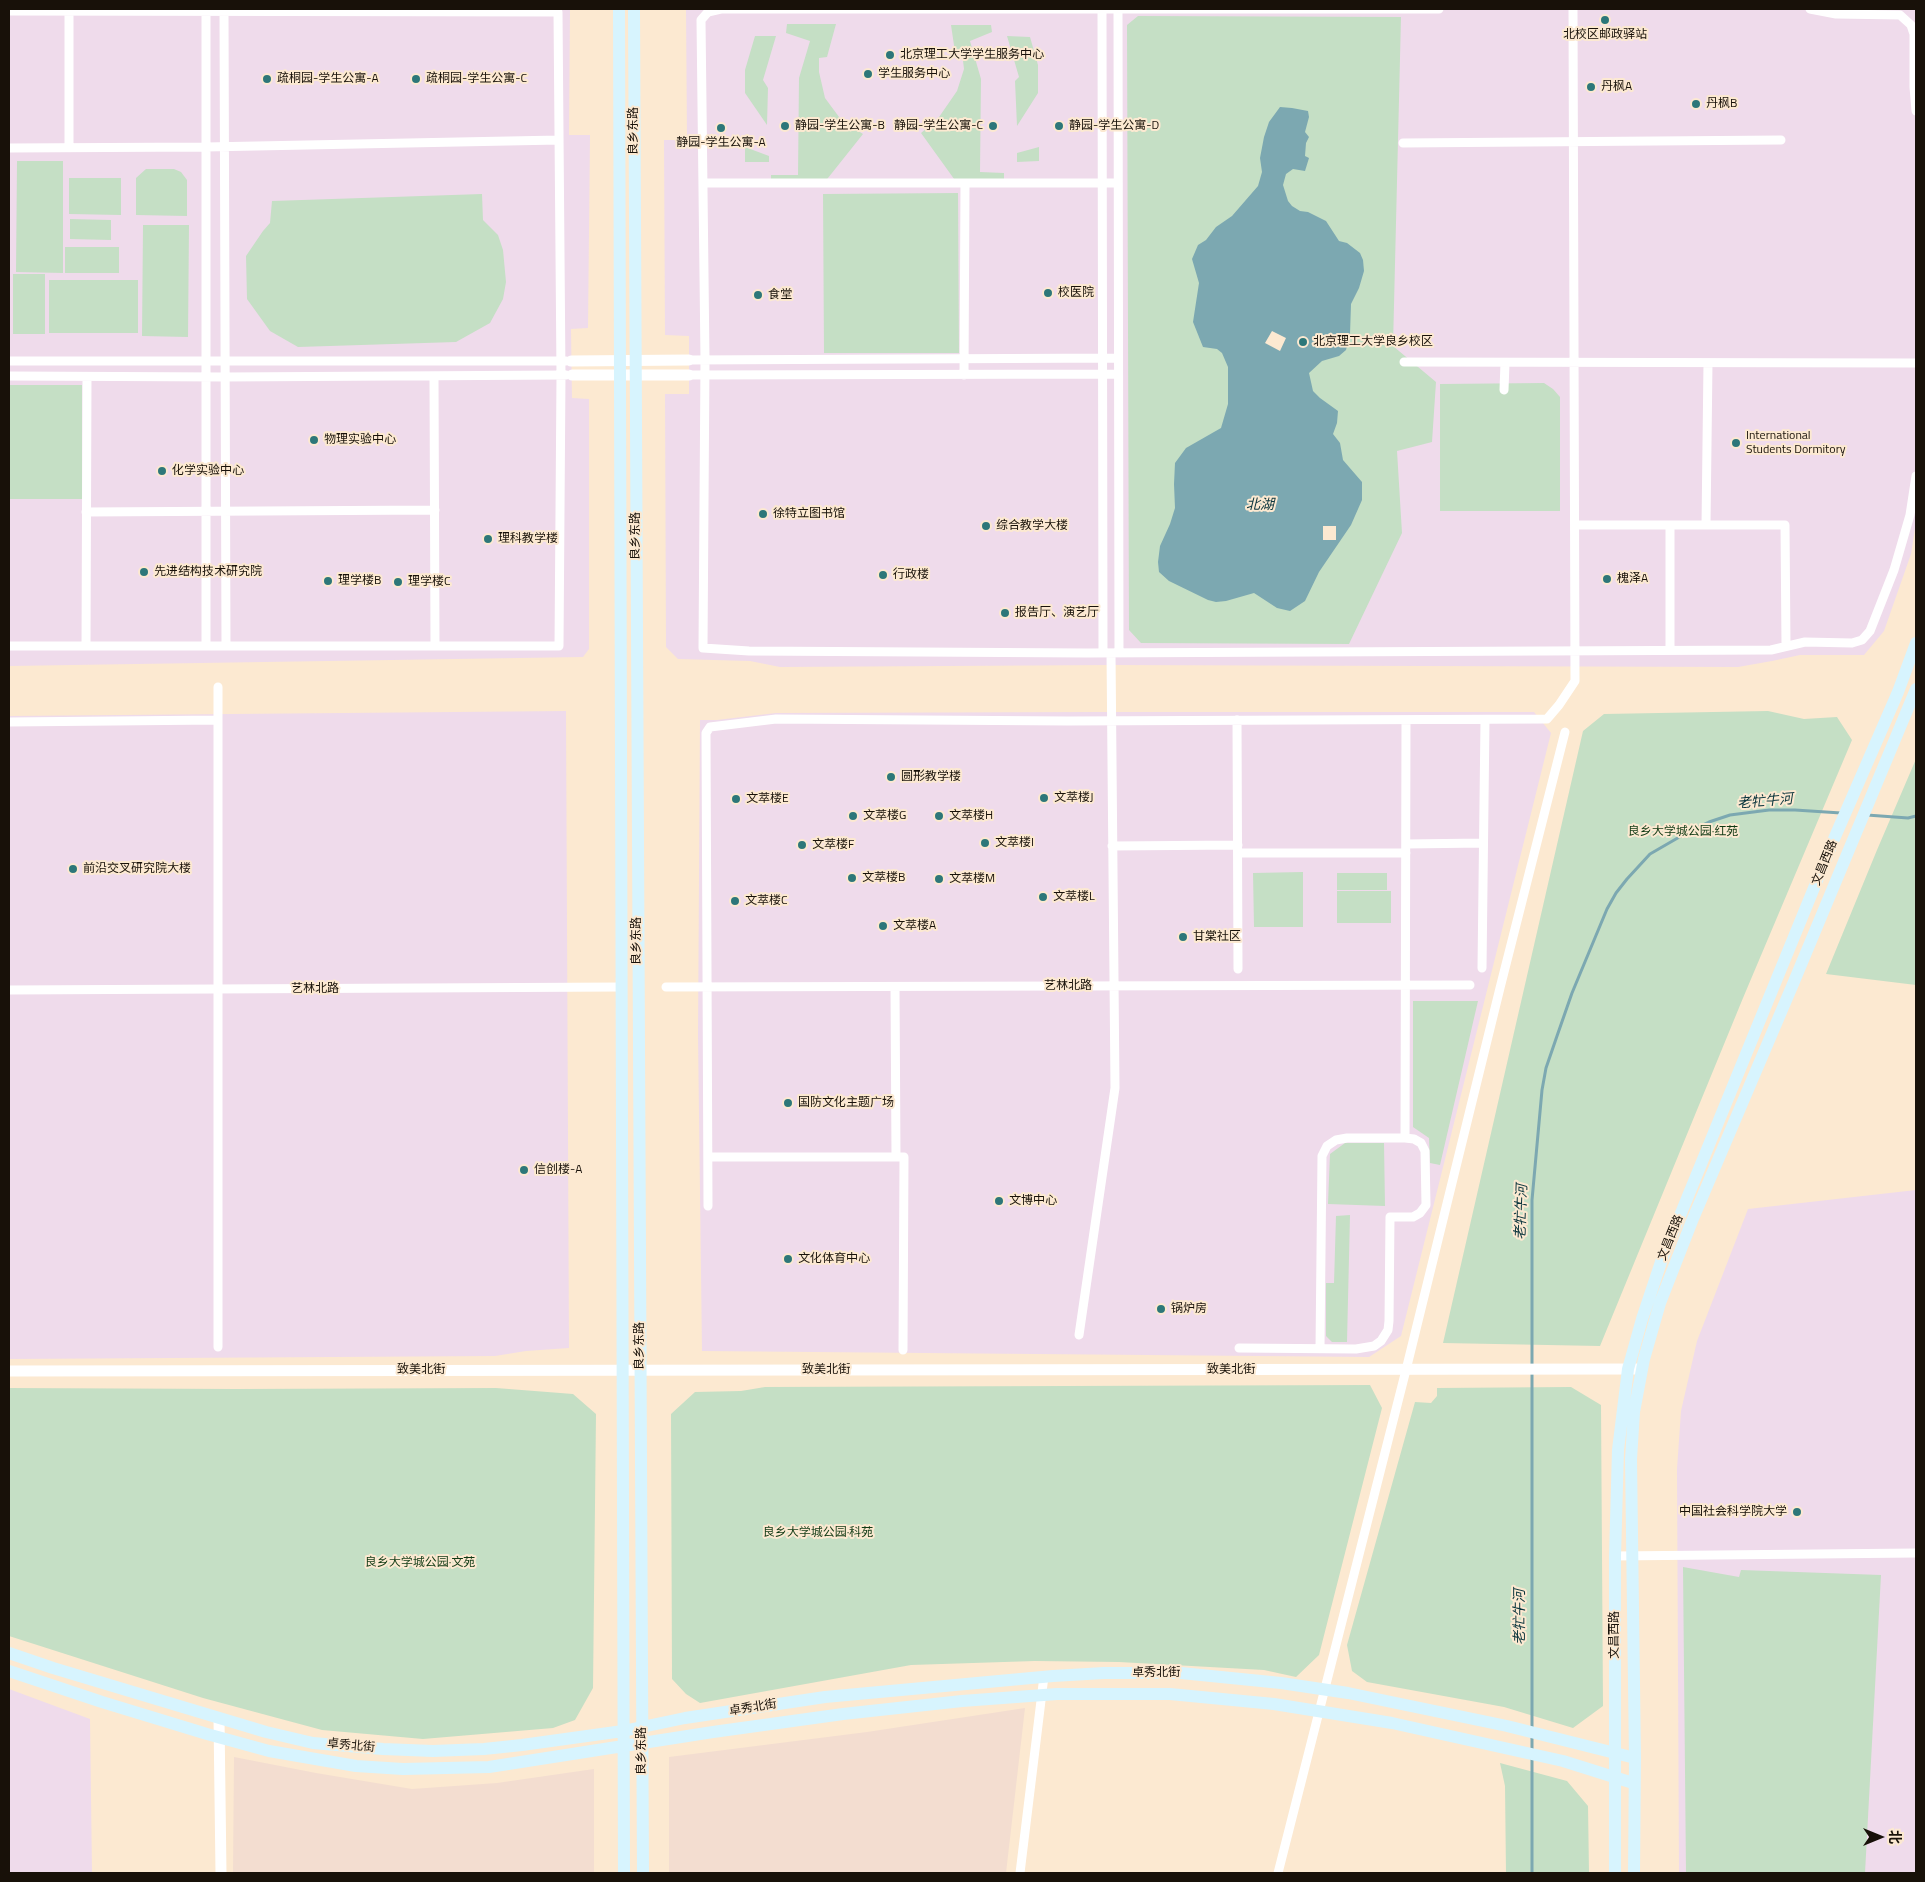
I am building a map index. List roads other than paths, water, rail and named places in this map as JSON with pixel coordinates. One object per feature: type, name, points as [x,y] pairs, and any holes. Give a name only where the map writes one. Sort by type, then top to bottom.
[{"type":"main road","name":"良乡东路","points":[[619,9],[622,688],[622,1746],[624,1873]]},
{"type":"main road","name":"良乡东路","points":[[634,9],[643,1873]]},
{"type":"main road","name":"文昌西路","points":[[1615,1873],[1615,1556],[1619,1441],[1628,1369],[1661,1262],[1834,839],[1898,692],[1916,642]]},
{"type":"main road","points":[[1902,679],[1916,688]]},
{"type":"main road","points":[[622,688],[636,688]]},
{"type":"main road","points":[[1898,692],[1916,688]]},
{"type":"main road","name":"文昌西路","points":[[1634,1873],[1633,1431],[1634,1412],[1642,1369],[1660,1303],[1692,1221],[1916,688]]},
{"type":"main road","name":"卓秀北街","points":[[9,1653],[220,1719],[313,1743],[383,1749],[423,1751],[484,1749],[623,1731],[642,1726],[825,1697],[1044,1676],[1104,1673],[1181,1673],[1281,1683],[1324,1690],[1507,1726],[1635,1758]]},
{"type":"main road","name":"卓秀北街","points":[[9,1671],[220,1738],[269,1751],[356,1766],[403,1768],[489,1767],[843,1714],[962,1701],[1042,1695],[1170,1694],[1274,1704],[1392,1723],[1507,1747],[1634,1782]]},
{"type":"street","points":[[1439,9],[721,9],[708,12],[701,20],[705,360],[703,648],[759,651],[1111,653],[1771,650],[1805,642],[1852,643],[1862,640],[1870,631],[1894,570],[1910,515],[1916,476]]},
{"type":"street","points":[[708,1206],[706,733],[710,727],[776,719],[1547,719],[1575,681],[1573,9]]},
{"type":"street","points":[[1810,9],[1836,14],[1900,15],[1911,25],[1914,34],[1916,111]]},
{"type":"street","points":[[1102,10],[1102,374],[1111,653]]},
{"type":"street","points":[[1079,1335],[1115,1088],[1111,653],[1118,374],[1118,10]]},
{"type":"street","points":[[9,11],[558,12],[559,140],[566,361],[558,646],[9,646]]},
{"type":"street","points":[[69,11],[69,147]]},
{"type":"street","points":[[206,11],[206,646]]},
{"type":"street","points":[[224,11],[226,646]]},
{"type":"street","points":[[9,148],[559,140]]},
{"type":"street","points":[[1403,143],[1781,140]]},
{"type":"street","points":[[703,183],[1117,183]]},
{"type":"street","points":[[964,375],[965,183]]},
{"type":"street","points":[[9,361],[224,362],[1118,358]]},
{"type":"street","points":[[1404,362],[1916,363]]},
{"type":"street","points":[[1504,390],[1505,363]]},
{"type":"street","points":[[1706,525],[1708,363]]},
{"type":"street","points":[[9,376],[225,378],[1118,374]]},
{"type":"street","points":[[86,646],[87,377]]},
{"type":"street","points":[[434,377],[435,646]]},
{"type":"street","points":[[86,512],[435,510]]},
{"type":"street","points":[[1575,524],[1785,525],[1786,646]]},
{"type":"street","points":[[1670,525],[1670,650]]},
{"type":"street","points":[[218,687],[218,1347]]},
{"type":"street","points":[[9,722],[218,720]]},
{"type":"street","points":[[1237,720],[1238,970]]},
{"type":"street","points":[[1405,1138],[1406,720]]},
{"type":"street","points":[[1482,968],[1484,720]]},
{"type":"street","points":[[1278,1873],[1565,732]]},
{"type":"street","points":[[1112,846],[1238,849],[1406,849],[1483,843]]},
{"type":"street","name":"艺林北路","points":[[666,987],[1470,985]]},
{"type":"street","points":[[895,987],[896,1157]]},
{"type":"street","name":"艺林北路","points":[[9,990],[622,988]]},
{"type":"street","points":[[1238,1348],[1320,1348],[1365,1348],[1374,1346],[1381,1341],[1388,1330],[1390,1217],[1413,1217],[1420,1213],[1426,1205],[1425,1151],[1422,1143],[1414,1139],[1347,1138],[1336,1140],[1327,1146],[1322,1156],[1320,1348]]},
{"type":"street","points":[[708,1157],[904,1157],[903,1350]]},
{"type":"street","name":"致美北街","points":[[9,1371],[1642,1369]]},
{"type":"street","points":[[1615,1556],[1916,1553]]},
{"type":"street","points":[[1020,1873],[1044,1676]]},
{"type":"street","points":[[220,1719],[221,1873]]},
{"type":"water","name":"北湖","points":[[1280,107],[1308,111],[1309,117],[1305,132],[1309,137],[1306,143],[1305,156],[1309,158],[1305,171],[1293,169],[1286,174],[1283,185],[1288,201],[1300,211],[1308,212],[1326,221],[1339,241],[1347,243],[1360,253],[1364,271],[1359,288],[1351,304],[1350,334],[1346,350],[1339,356],[1322,361],[1309,373],[1313,391],[1338,411],[1337,423],[1333,434],[1340,443],[1343,460],[1362,482],[1362,500],[1351,525],[1319,572],[1305,601],[1290,611],[1277,608],[1254,593],[1226,601],[1216,602],[1208,600],[1169,581],[1159,572],[1158,562],[1160,546],[1175,508],[1175,463],[1186,448],[1221,428],[1228,404],[1228,367],[1222,353],[1217,349],[1203,347],[1193,322],[1199,283],[1192,259],[1198,245],[1206,240],[1216,227],[1232,216],[1258,186],[1262,172],[1260,158],[1264,137],[1269,122]]},
{"type":"waterway","name":"老牤牛河","points":[[1532,1730],[1532,1200],[1542,1090],[1546,1068],[1572,993],[1607,909],[1616,893],[1650,854],[1688,832],[1730,815],[1769,810],[1841,813]]},
{"type":"waterway","name":"老牤牛河","points":[[1867,815],[1908,818],[1916,816]]},
{"type":"waterway","name":"老牤牛河","points":[[1532,1736],[1532,1750]]},
{"type":"waterway","name":"老牤牛河","points":[[1532,1759],[1532,1873]]},
{"type":"place","name":"北校区邮政驿站","points":[[1605,20]]},
{"type":"place","name":"北京理工大学学生服务中心","points":[[890,55]]},
{"type":"place","name":"学生服务中心","points":[[868,74]]},
{"type":"place","name":"疏桐园-学生公寓-A","points":[[267,79]]},
{"type":"place","name":"疏桐园-学生公寓-C","points":[[416,79]]},
{"type":"place","name":"丹枫A","points":[[1591,87]]},
{"type":"place","name":"丹枫B","points":[[1696,104]]},
{"type":"place","name":"静园-学生公寓-B","points":[[785,126]]},
{"type":"place","name":"静园-学生公寓-C","points":[[993,126]]},
{"type":"place","name":"静园-学生公寓-D","points":[[1059,126]]},
{"type":"place","name":"静园-学生公寓-A","points":[[721,128]]},
{"type":"place","name":"校医院","points":[[1048,293]]},
{"type":"place","name":"食堂","points":[[758,295]]},
{"type":"place","name":"北京理工大学良乡校区","points":[[1303,342]]},
{"type":"place","name":"物理实验中心","points":[[314,440]]},
{"type":"place","name":"International Students Dormitory","points":[[1736,443]]},
{"type":"place","name":"化学实验中心","points":[[162,471]]},
{"type":"place","name":"徐特立图书馆","points":[[763,514]]},
{"type":"place","name":"综合教学大楼","points":[[986,526]]},
{"type":"place","name":"理科教学楼","points":[[488,539]]},
{"type":"place","name":"先进结构技术研究院","points":[[144,572]]},
{"type":"place","name":"行政楼","points":[[883,575]]},
{"type":"place","name":"槐泽A","points":[[1607,579]]},
{"type":"place","name":"理学楼B","points":[[328,581]]},
{"type":"place","name":"理学楼C","points":[[398,582]]},
{"type":"place","name":"报告厅、演艺厅","points":[[1005,613]]},
{"type":"place","name":"圆形教学楼","points":[[891,777]]},
{"type":"place","name":"文萃楼J","points":[[1044,798]]},
{"type":"place","name":"文萃楼E","points":[[736,799]]},
{"type":"place","name":"文萃楼G","points":[[853,816]]},
{"type":"place","name":"文萃楼H","points":[[939,816]]},
{"type":"place","name":"文萃楼I","points":[[985,843]]},
{"type":"place","name":"文萃楼F","points":[[802,845]]},
{"type":"place","name":"前沿交叉研究院大楼","points":[[73,869]]},
{"type":"place","name":"文萃楼B","points":[[852,878]]},
{"type":"place","name":"文萃楼M","points":[[939,879]]},
{"type":"place","name":"文萃楼L","points":[[1043,897]]},
{"type":"place","name":"文萃楼C","points":[[735,901]]},
{"type":"place","name":"文萃楼A","points":[[883,926]]},
{"type":"place","name":"甘棠社区","points":[[1183,937]]},
{"type":"place","name":"国防文化主题广场","points":[[788,1103]]},
{"type":"place","name":"信创楼-A","points":[[524,1170]]},
{"type":"place","name":"文博中心","points":[[999,1201]]},
{"type":"place","name":"文化体育中心","points":[[788,1259]]},
{"type":"place","name":"锅炉房","points":[[1161,1309]]},
{"type":"place","name":"中国社会科学院大学","points":[[1797,1512]]},
{"type":"park label","name":"良乡大学城公园·红苑","points":[[1683,832]]},
{"type":"park label","name":"良乡大学城公园·科苑","points":[[818,1533]]},
{"type":"park label","name":"良乡大学城公园·文苑","points":[[420,1563]]}]
